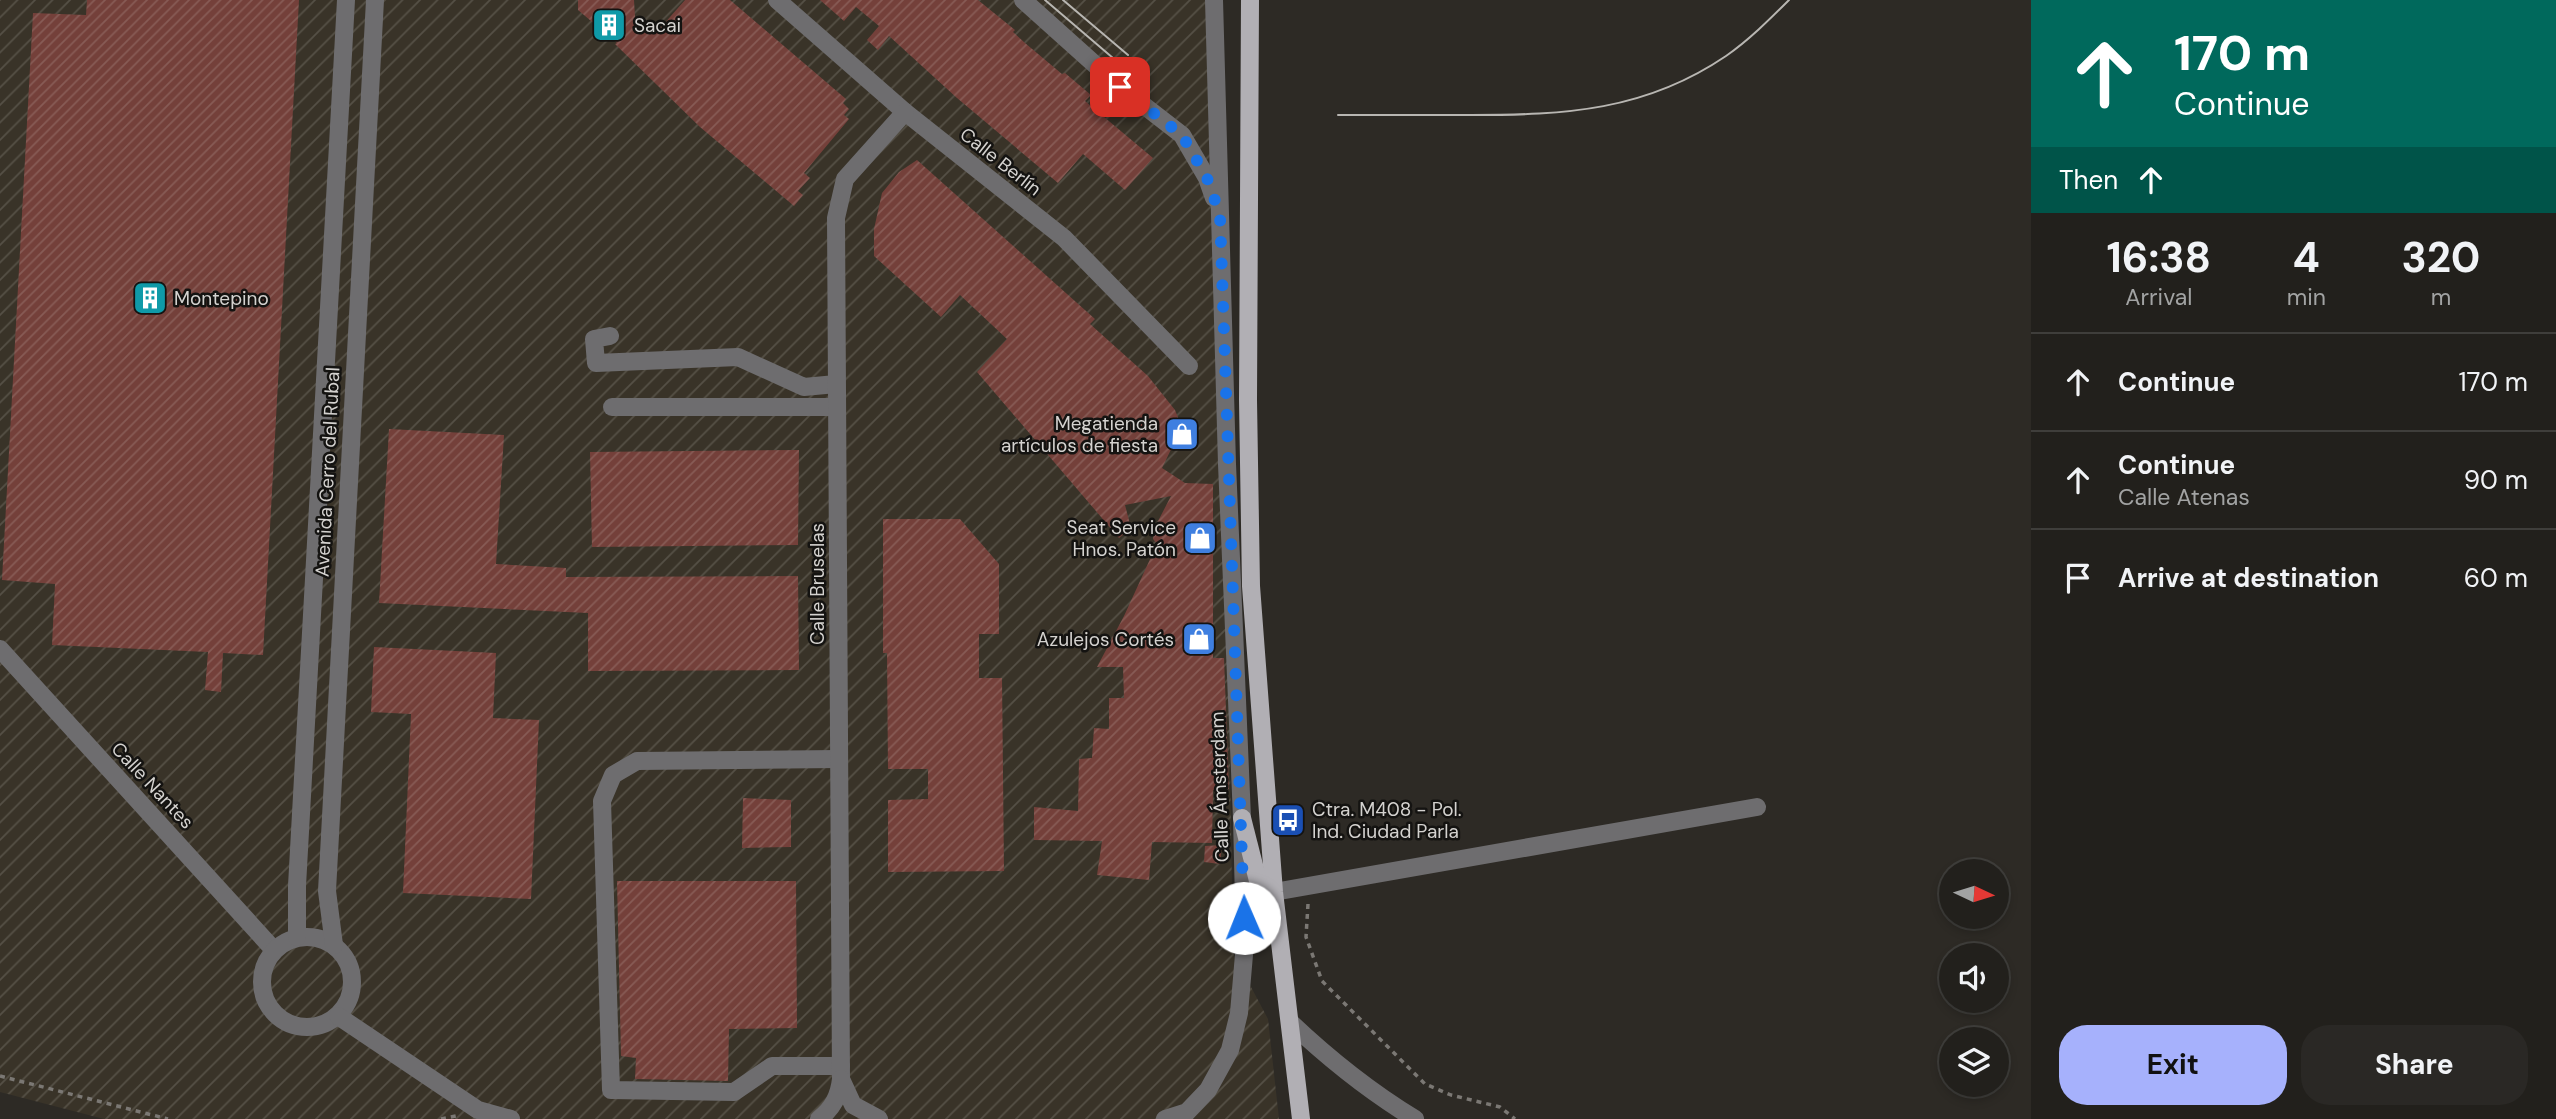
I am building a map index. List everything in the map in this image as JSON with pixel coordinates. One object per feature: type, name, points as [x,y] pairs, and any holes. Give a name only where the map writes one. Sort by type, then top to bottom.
[{"type":"main road","points":[[1250,0],[1248,400],[1251,586],[1274,892],[1301,1119]]},
{"type":"main road","points":[[1242,818],[1286,995]]},
{"type":"street","name":"Avenida Cerro del Rubal","points":[[297,937],[298,873],[346,0]]},
{"type":"street","name":"Avenida Cerro del Rubal","points":[[334,945],[327,891],[375,0]]},
{"type":"street","name":"Calle Berlín","points":[[777,0],[905,112],[1064,237],[1189,366]]},
{"type":"street","points":[[1023,0],[1120,87],[1182,135],[1207,178],[1220,215]]},
{"type":"street","name":"Calle Ámsterdam","points":[[1165,1119],[1186,1115],[1208,1090],[1230,1050],[1239,1013],[1245,943],[1227,464],[1214,6]]},
{"type":"street","name":"Calle Bruselas","points":[[841,1073],[836,218],[845,179],[905,112]]},
{"type":"street","points":[[610,336],[594,339],[596,363],[738,357],[804,387],[836,384]]},
{"type":"street","points":[[612,407],[836,407]]},
{"type":"street","name":"Calle Nantes","points":[[0,649],[274,950]]},
{"type":"street","points":[[839,759],[637,761],[613,775],[602,801],[611,1090],[734,1092],[772,1066],[841,1073]]},
{"type":"street","points":[[1274,892],[1757,807]]},
{"type":"street","points":[[297,937],[316,937],[334,945],[345,957],[352,971],[348,1003],[338,1016],[325,1024],[310,1028],[294,1026],[275,1014],[262,994],[261,978],[265,963],[274,950],[297,937]]},
{"type":"street","points":[[338,1016],[478,1110],[511,1119]]},
{"type":"street","points":[[1290,1022],[1325,1056],[1382,1099],[1415,1119]]},
{"type":"street","points":[[819,1119],[830,1110],[837,1098],[841,1073]]},
{"type":"street","points":[[841,1073],[853,1105],[879,1119]]},
{"type":"path","points":[[1308,887],[1306,937],[1322,981],[1424,1084],[1451,1095],[1500,1107],[1515,1119]]},
{"type":"path","points":[[0,1076],[168,1119]]},
{"type":"shaded area","points":[[0,0],[1218,0],[1233,953],[1268,1019],[1279,1119],[104,1119],[0,1092]]},
{"type":"building","name":"Montepino","points":[[87,0],[299,0],[263,655],[223,653],[221,692],[205,690],[208,652],[52,645],[55,584],[2,580],[33,13],[86,15]]},
{"type":"building","points":[[578,0],[634,0],[635,17],[655,34],[685,0],[730,0],[846,99],[843,103],[849,109],[844,115],[849,119],[804,173],[810,178],[798,191],[803,195],[794,206],[700,127],[615,44],[617,43],[578,10]]},
{"type":"building","points":[[820,0],[978,0],[1015,30],[1013,32],[1025,43],[1091,95],[1085,101],[1153,158],[1125,190],[1083,154],[1058,183],[957,98],[889,36],[878,50],[867,40],[879,26],[856,7],[844,21]]},
{"type":"building","points":[[917,160],[1095,319],[1090,324],[1148,376],[1175,410],[1182,427],[1162,468],[1185,483],[1213,484],[1213,658],[1224,658],[1229,789],[1213,790],[1212,843],[1152,842],[1149,880],[1097,875],[1102,841],[1034,840],[1034,807],[1078,811],[1079,759],[1092,758],[1094,728],[1109,729],[1109,698],[1124,698],[1123,667],[1097,667],[1157,544],[1153,539],[1155,527],[1171,496],[1125,505],[1131,528],[1119,538],[977,372],[1007,339],[960,295],[941,317],[874,256],[874,229],[882,193],[899,172]]},
{"type":"building","points":[[389,429],[504,435],[496,564],[566,568],[566,577],[798,576],[799,670],[588,671],[588,613],[379,603]]},
{"type":"building","points":[[799,450],[798,545],[592,547],[590,452]]},
{"type":"building","points":[[883,519],[960,519],[999,564],[999,634],[979,634],[979,678],[1002,678],[1004,871],[888,872],[888,800],[928,799],[928,769],[888,769],[887,653],[883,653]]},
{"type":"building","points":[[374,647],[496,653],[493,718],[539,720],[531,899],[403,893],[411,714],[371,712]]},
{"type":"building","points":[[743,798],[791,800],[791,847],[742,848]]},
{"type":"building","points":[[1222,845],[1220,864],[1204,862],[1205,846]]},
{"type":"building","points":[[617,881],[796,881],[797,1028],[729,1029],[728,1081],[635,1079],[636,1058],[621,1056]]},
{"type":"tram line","points":[[1045,0],[1120,64]]},
{"type":"tram line","points":[[1063,0],[1128,55]]},
{"type":"tram line","points":[[1338,115],[1539,114],[1572,111],[1635,99],[1696,74],[1726,56],[1751,37],[1789,0]]},
{"type":"place","name":"Sacai","points":[[609,25]]},
{"type":"place","name":"Montepino","points":[[150,298]]},
{"type":"place","name":"Megatienda artículos de fiesta","points":[[1182,434]]},
{"type":"place","name":"Seat Service Hnos. Patón","points":[[1200,538]]},
{"type":"place","name":"Azulejos Cortés","points":[[1199,639]]},
{"type":"place","name":"Ctra. M408 - Pol. Ind. Ciudad Parla","points":[[1288,820]]},
{"type":"route","points":[[1120,87],[1182,135],[1207,178],[1220,215],[1244,918]]}]
